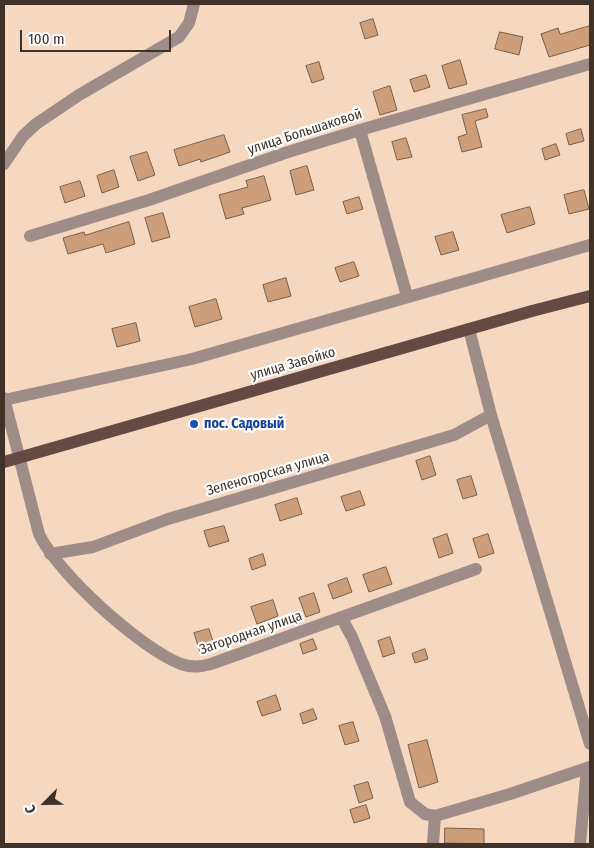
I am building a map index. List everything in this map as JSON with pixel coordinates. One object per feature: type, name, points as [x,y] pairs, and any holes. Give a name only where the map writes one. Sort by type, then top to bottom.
[{"type":"main road","name":"улица Завойко","points":[[4,462],[590,296]]},
{"type":"street","points":[[4,164],[23,136],[36,124],[79,95],[179,37],[189,23],[194,4]]},
{"type":"street","name":"улица Большаковой","points":[[30,236],[149,200],[288,152],[590,64]]},
{"type":"street","points":[[360,130],[406,296]]},
{"type":"street","points":[[4,399],[192,359],[406,296],[590,245]]},
{"type":"street","points":[[468,330],[491,415],[590,744]]},
{"type":"street","name":"Загородная улица","points":[[4,399],[39,534],[50,554],[60,567],[115,620],[137,638],[181,664],[192,667],[211,664],[476,569]]},
{"type":"street","name":"Зеленогорская улица","points":[[50,554],[94,547],[168,519],[454,435],[491,415]]},
{"type":"street","points":[[341,618],[352,638],[382,708],[410,802],[425,814],[435,816],[589,768],[580,844]]},
{"type":"street","points":[[433,844],[435,816]]},
{"type":"building","points":[[373,19],[378,35],[365,39],[360,23]]},
{"type":"building","points":[[590,26],[590,45],[549,57],[541,34],[558,28],[560,34]]},
{"type":"building","points":[[500,32],[523,37],[519,55],[495,49]]},
{"type":"building","points":[[460,60],[467,84],[449,89],[442,66]]},
{"type":"building","points":[[319,62],[324,79],[312,83],[306,66]]},
{"type":"building","points":[[426,75],[430,87],[414,92],[410,80]]},
{"type":"building","points":[[390,86],[397,110],[380,115],[373,92]]},
{"type":"building","points":[[486,109],[488,117],[475,121],[482,147],[462,152],[458,137],[467,134],[462,115]]},
{"type":"building","points":[[581,129],[584,141],[569,145],[566,134]]},
{"type":"building","points":[[224,135],[230,152],[201,162],[200,159],[179,166],[174,150]]},
{"type":"building","points":[[406,138],[412,157],[397,160],[392,142]]},
{"type":"building","points":[[556,144],[560,155],[545,160],[542,149]]},
{"type":"building","points":[[147,152],[155,175],[138,181],[130,157]]},
{"type":"building","points":[[307,166],[314,190],[296,195],[290,171]]},
{"type":"building","points":[[114,170],[119,187],[102,193],[97,176]]},
{"type":"building","points":[[264,176],[271,200],[242,208],[244,214],[226,219],[219,195],[248,187],[246,181]]},
{"type":"building","points":[[80,181],[85,196],[65,203],[60,187]]},
{"type":"building","points":[[584,190],[589,209],[569,214],[564,195]]},
{"type":"building","points":[[359,197],[363,209],[347,214],[343,202]]},
{"type":"building","points":[[530,207],[535,224],[507,233],[501,215]]},
{"type":"building","points":[[163,213],[170,237],[152,242],[145,218]]},
{"type":"building","points":[[129,222],[135,244],[106,253],[103,244],[68,254],[63,238],[84,232],[85,235]]},
{"type":"building","points":[[453,232],[459,250],[441,255],[435,237]]},
{"type":"building","points":[[354,262],[359,276],[340,282],[335,268]]},
{"type":"building","points":[[286,278],[291,296],[268,302],[263,285]]},
{"type":"building","points":[[216,299],[222,319],[195,327],[189,307]]},
{"type":"building","points":[[136,323],[140,341],[117,347],[112,329]]},
{"type":"building","points":[[430,456],[436,475],[422,480],[416,461]]},
{"type":"building","points":[[471,476],[477,495],[463,499],[457,480]]},
{"type":"building","points":[[360,491],[365,505],[346,511],[341,497]]},
{"type":"building","points":[[297,498],[302,514],[280,521],[275,505]]},
{"type":"building","points":[[224,526],[229,541],[209,547],[204,531]]},
{"type":"building","points":[[447,534],[453,553],[439,558],[433,539]]},
{"type":"building","points":[[488,534],[494,553],[479,558],[473,539]]},
{"type":"building","points":[[263,554],[266,565],[252,570],[249,559]]},
{"type":"building","points":[[386,567],[392,584],[369,592],[363,575]]},
{"type":"building","points":[[347,578],[352,592],[333,599],[328,585]]},
{"type":"building","points":[[314,593],[320,612],[306,617],[299,598]]},
{"type":"building","points":[[273,600],[278,616],[257,624],[251,607]]},
{"type":"building","points":[[209,629],[215,648],[200,652],[194,633]]},
{"type":"building","points":[[390,637],[395,653],[383,657],[378,641]]},
{"type":"building","points":[[313,639],[317,649],[303,654],[300,644]]},
{"type":"building","points":[[425,649],[428,659],[415,663],[412,654]]},
{"type":"building","points":[[276,695],[281,710],[262,716],[257,702]]},
{"type":"building","points":[[313,709],[317,719],[303,724],[300,714]]},
{"type":"building","points":[[353,722],[359,741],[345,745],[339,726]]},
{"type":"building","points":[[427,740],[438,782],[419,788],[408,745]]},
{"type":"building","points":[[368,782],[373,798],[359,803],[354,786]]},
{"type":"building","points":[[366,805],[370,818],[354,823],[350,810]]},
{"type":"building","points":[[445,828],[484,829],[484,844],[445,843]]},
{"type":"place","name":"пос. Садовый","points":[[194,424]]}]
